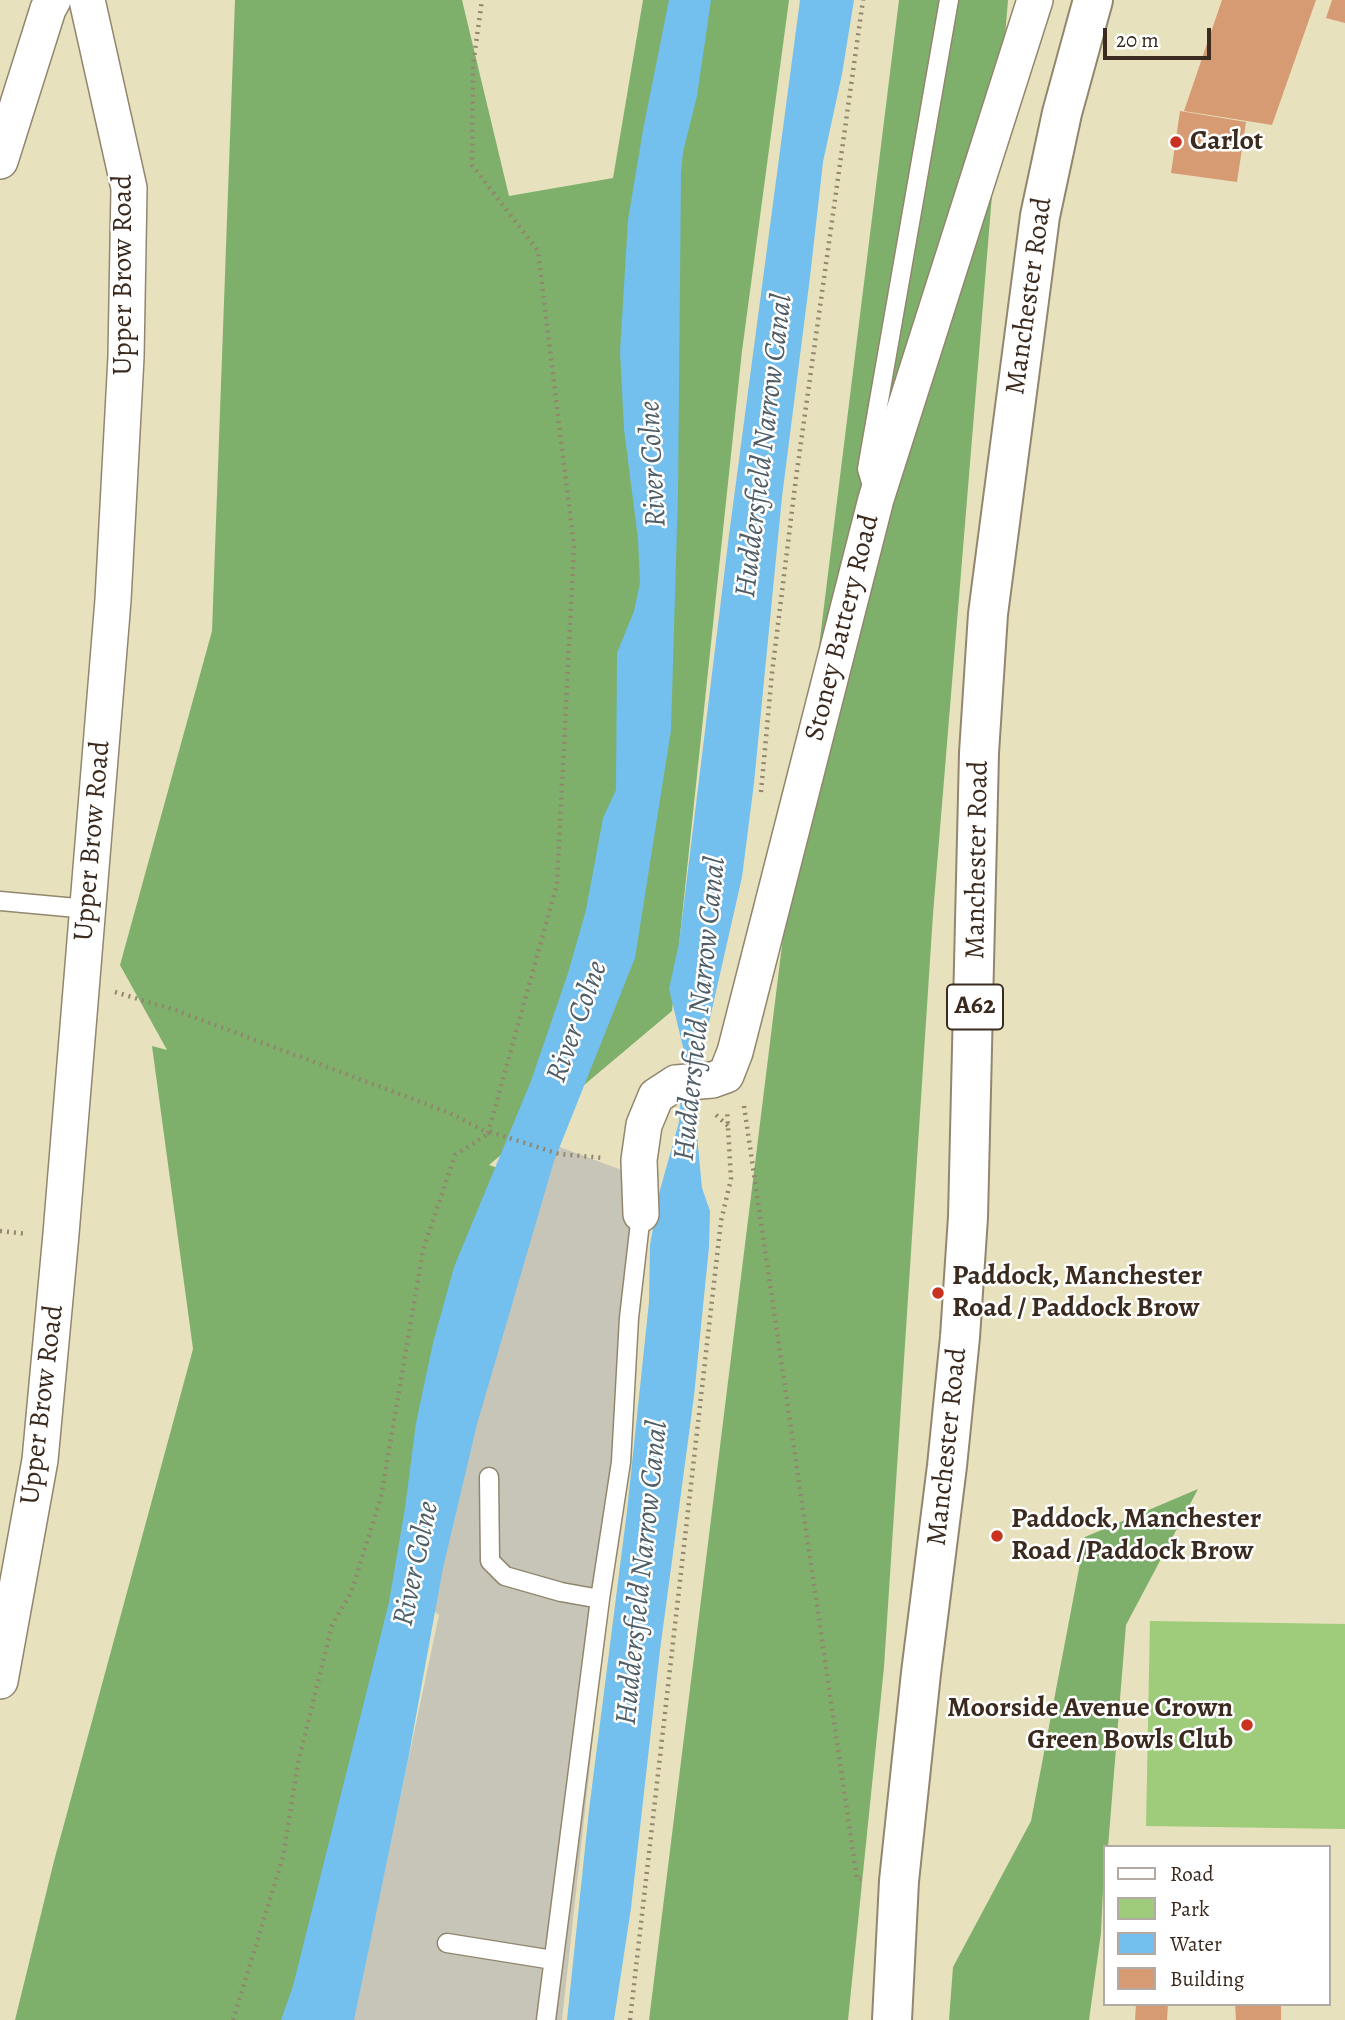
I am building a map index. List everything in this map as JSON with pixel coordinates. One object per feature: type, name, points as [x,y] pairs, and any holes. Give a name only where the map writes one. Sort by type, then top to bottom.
[{"type":"main road","name":"Manchester Road","points":[[892,2020],[899,1881],[960,1336],[968,1217],[979,753],[988,614],[1040,216],[1062,113],[1093,0]]},
{"type":"street","points":[[0,161],[53,0]]},
{"type":"street","name":"Upper Brow Road","points":[[0,1681],[40,1460],[88,909],[114,573],[126,358],[129,188],[87,0]]},
{"type":"street","name":"Stoney Battery Road","points":[[717,1089],[735,1052],[876,499],[1035,0]]},
{"type":"street","points":[[641,1214],[639,1160],[644,1125],[656,1096],[676,1083],[717,1089]]},
{"type":"lane","points":[[876,499],[867,469],[949,0]]},
{"type":"lane","points":[[0,901],[88,909]]},
{"type":"lane","points":[[546,2020],[600,1599],[621,1462],[629,1318],[641,1214]]},
{"type":"lane","points":[[489,1477],[490,1561],[505,1576],[561,1592],[600,1599]]},
{"type":"lane","points":[[447,1943],[554,1960]]},
{"type":"path","points":[[233,2020],[283,1857],[298,1763],[332,1625],[351,1593],[382,1497],[423,1251],[455,1155],[489,1132],[556,884],[574,547],[538,251],[472,165],[474,65],[482,0]]},
{"type":"path","points":[[760,802],[772,673],[796,478],[863,0]]},
{"type":"path","points":[[105,989],[175,1010],[437,1108],[489,1132],[559,1154],[639,1160]]},
{"type":"path","points":[[717,1089],[743,1097],[856,1878],[899,1881]]},
{"type":"path","points":[[630,2020],[721,1221],[730,1179],[728,1126],[717,1089]]},
{"type":"path","points":[[0,1231],[29,1234]]},
{"type":"shaded area","points":[[557,1146],[654,1182],[562,2020],[353,2020],[439,1615],[424,1604],[535,1199]]},
{"type":"green space","points":[[235,0],[462,0],[509,196],[613,178],[643,0],[789,0],[742,351],[672,1011],[489,1165],[504,1170],[307,2020],[15,2020],[54,1861],[193,1349],[152,1046],[167,1050],[120,965],[212,631]]},
{"type":"green space","points":[[899,0],[1008,0],[933,914],[884,1667],[848,2020],[649,2020]]},
{"type":"green space","points":[[1198,1489],[1126,1625],[1108,1845],[1104,1845],[1101,1933],[1089,2020],[949,2020],[953,1967],[1031,1821],[1085,1537]]},
{"type":"green space","name":"Moorside Avenue Crown Green Bowls Club","points":[[1150,1621],[1345,1624],[1345,1829],[1146,1826]]},
{"type":"water","name":"River Colne","points":[[669,0],[711,0],[697,96],[683,152],[681,173],[678,493],[671,730],[635,958],[554,1161],[477,1424],[443,1568],[408,1760],[354,2020],[281,2020],[293,1986],[389,1602],[416,1423],[433,1343],[454,1267],[531,1081],[568,973],[586,910],[603,818],[616,790],[617,653],[634,611],[640,583],[638,539],[624,429],[620,352],[628,220]]},
{"type":"water","name":"Huddersfield Narrow Canal","points":[[800,0],[854,0],[842,74],[823,162],[782,497],[742,877],[703,1049],[696,1125],[702,1188],[710,1211],[709,1247],[694,1396],[660,1650],[631,1908],[614,2020],[567,2020],[589,1810],[627,1511],[649,1302],[650,1245],[660,1190],[679,1122],[684,1051],[669,989],[679,943],[729,535]]},
{"type":"building","points":[[1222,0],[1316,0],[1272,125],[1184,111]]},
{"type":"building","points":[[1332,0],[1345,0],[1345,23],[1326,18]]},
{"type":"building","points":[[1180,111],[1246,122],[1237,182],[1171,173]]},
{"type":"building","points":[[1136,2006],[1168,2006],[1167,2020],[1135,2020]]},
{"type":"building","points":[[1235,2006],[1281,2006],[1281,2020],[1236,2020]]},
{"type":"place","name":"Carlot","points":[[1176,142]]},
{"type":"place","name":"Paddock, Manchester Road / Paddock Brow","points":[[938,1293]]},
{"type":"place","name":"Paddock, Manchester Road /Paddock Brow","points":[[997,1536]]},
{"type":"place","name":"Moorside Avenue Crown Green Bowls Club","points":[[1247,1725]]}]
